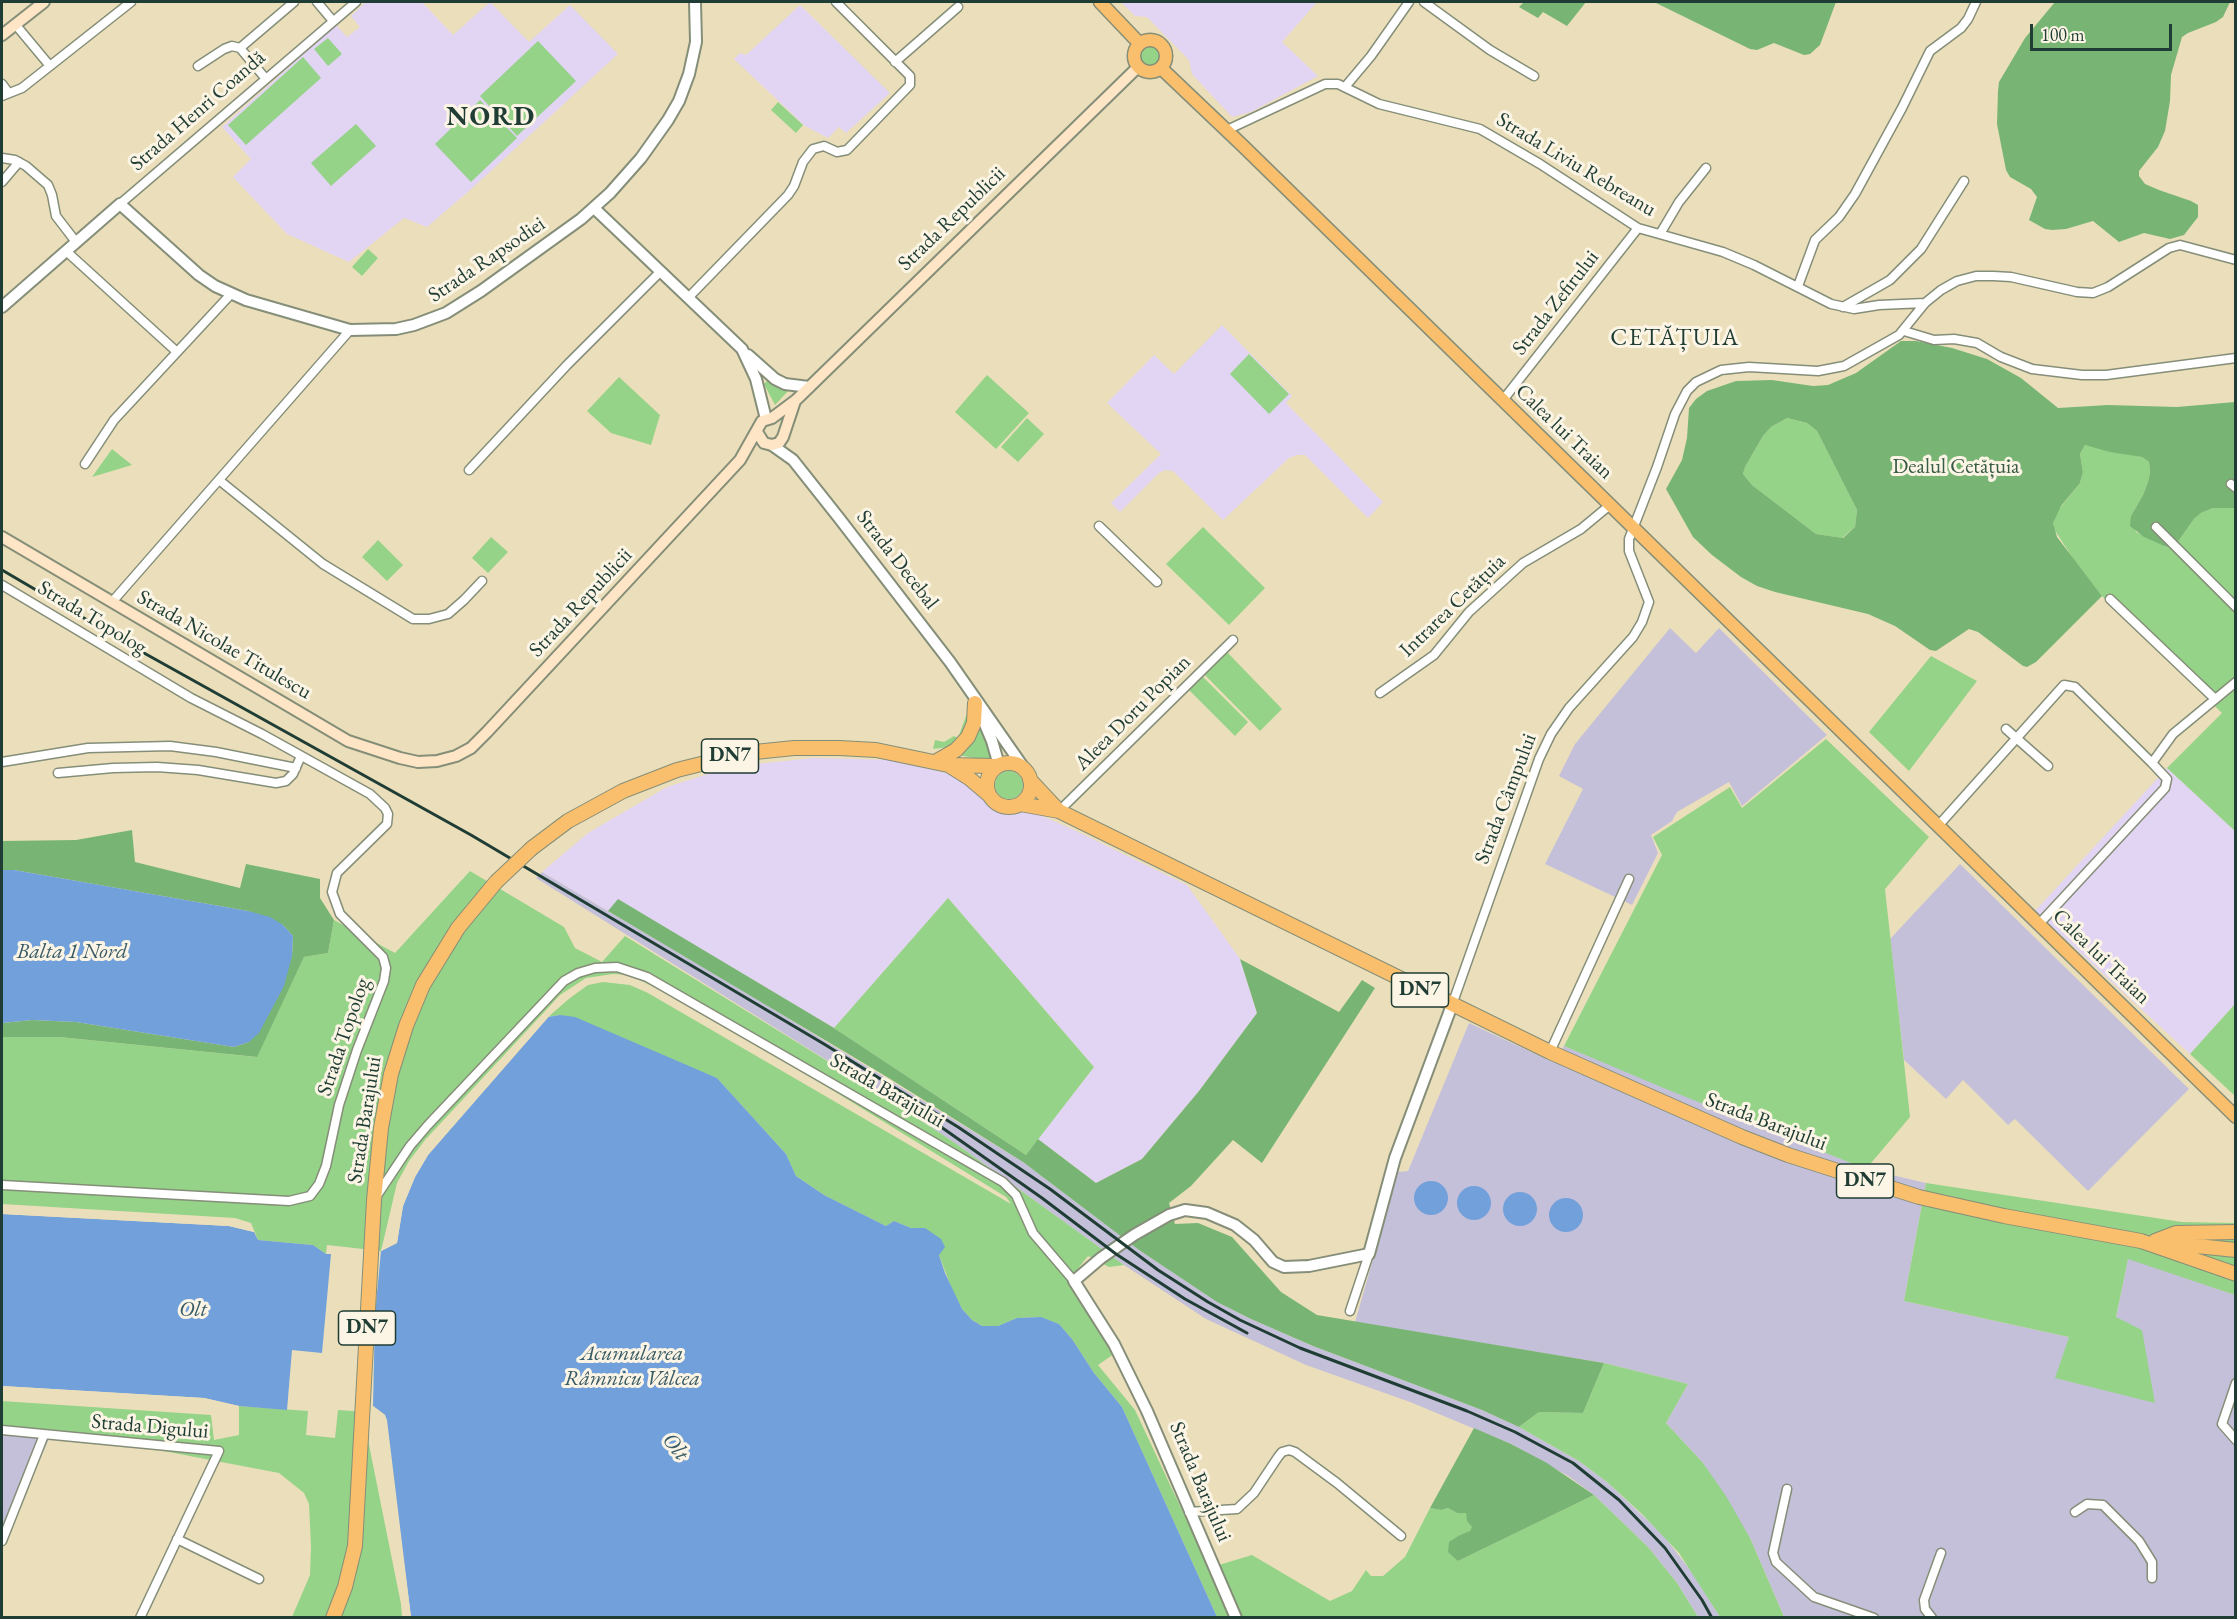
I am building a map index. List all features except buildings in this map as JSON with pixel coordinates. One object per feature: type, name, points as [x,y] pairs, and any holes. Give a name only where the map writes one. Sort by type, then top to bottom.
[{"type":"highway","points":[[942,763],[969,737],[974,723],[975,703]]},
{"type":"highway","name":"Strada Barajului","points":[[333,1617],[345,1587],[355,1546],[374,1200],[381,1128],[391,1074],[414,1006],[434,965],[452,936],[496,882],[532,848],[568,820],[623,791],[677,770],[712,760],[772,750],[819,747],[876,750],[942,763],[998,765]]},
{"type":"highway","name":"Strada Barajului","points":[[942,763],[969,778],[989,795]]},
{"type":"highway","name":"DN7","points":[[998,765],[1014,763],[1028,775]]},
{"type":"highway","points":[[989,795],[986,783],[988,776],[998,765]]},
{"type":"highway","name":"Strada Barajului","points":[[1028,775],[1059,812]]},
{"type":"highway","points":[[1020,804],[1029,794],[1028,775]]},
{"type":"highway","name":"DN7","points":[[989,795],[1001,806],[1020,804]]},
{"type":"highway","name":"Strada Barajului","points":[[1020,804],[1059,812],[1550,1052],[1732,1133],[1788,1155],[1919,1197],[2004,1216],[2148,1241]]},
{"type":"highway","points":[[2148,1241],[2176,1233],[2235,1232]]},
{"type":"highway","name":"DN7","points":[[2148,1241],[2235,1250]]},
{"type":"highway","name":"DN7","points":[[2148,1241],[2235,1274]]},
{"type":"main road","points":[[2,35],[44,2]]},
{"type":"main road","points":[[1100,2],[1139,43]]},
{"type":"main road","points":[[1154,40],[1163,47],[1166,60],[1161,68],[1149,72],[1138,67],[1133,58],[1133,52],[1139,43],[1154,40]]},
{"type":"main road","name":"Strada Republicii","points":[[437,762],[462,753],[487,732],[744,456],[759,424],[796,400],[1138,67]]},
{"type":"main road","name":"Calea lui Traian","points":[[1161,68],[2235,1117]]},
{"type":"main road","name":"Strada Republicii","points":[[744,456],[779,443],[796,400]]},
{"type":"main road","points":[[769,418],[779,421],[784,434]]},
{"type":"main road","points":[[757,432],[760,440],[770,445]]},
{"type":"main road","name":"Strada Nicolae Titulescu","points":[[2,537],[348,741],[400,758],[437,762]]},
{"type":"street","points":[[240,48],[293,2]]},
{"type":"street","points":[[317,2],[333,21]]},
{"type":"street","name":"Strada Henri Coandă","points":[[2,307],[356,2]]},
{"type":"street","name":"Strada Rapsodiei","points":[[120,204],[199,275],[231,294],[350,330],[371,331],[405,327],[446,313],[481,291],[594,208],[641,158],[679,101],[689,74],[696,42],[695,2]]},
{"type":"street","points":[[688,298],[788,195],[794,186],[802,162],[813,150],[824,146],[837,152],[843,152],[857,141],[910,85],[910,76],[836,2]]},
{"type":"street","points":[[1345,87],[1371,56],[1409,2]]},
{"type":"street","points":[[1424,2],[1490,50],[1534,76]]},
{"type":"street","points":[[1798,286],[1815,240],[1839,217],[1855,194],[1930,51],[1960,28],[1974,10],[1976,2]]},
{"type":"street","points":[[2,84],[5,94],[22,88],[126,3]]},
{"type":"street","points":[[896,62],[958,7]]},
{"type":"street","points":[[15,24],[50,66]]},
{"type":"street","points":[[198,66],[232,46],[240,48],[266,79]]},
{"type":"street","name":"Strada Liviu Rebreanu","points":[[1227,130],[1325,84],[1338,84],[1379,104],[1467,124],[1488,132],[1638,228],[1723,252],[1798,286],[1831,304],[1854,309],[1879,305],[1925,303]]},
{"type":"street","points":[[2,158],[19,162],[48,185],[56,216],[76,242]]},
{"type":"street","points":[[2,182],[19,162]]},
{"type":"street","points":[[1660,234],[1679,202],[1706,168]]},
{"type":"street","points":[[1843,307],[1890,280],[1921,249],[1965,181]]},
{"type":"street","points":[[594,208],[775,379],[785,384],[809,387]]},
{"type":"street","name":"Strada Zefirului","points":[[1503,400],[1638,228]]},
{"type":"street","points":[[1634,529],[1675,414],[1687,392],[1696,382],[1721,370],[1734,368],[1800,371],[1832,369],[1863,356],[1904,331],[1925,303],[1941,290],[1957,281],[1976,276],[2011,277],[2077,292],[2093,293],[2108,287],[2169,248],[2180,245],[2235,260]]},
{"type":"street","points":[[66,251],[177,352]]},
{"type":"street","points":[[468,470],[567,365],[660,272]]},
{"type":"street","points":[[85,464],[114,420],[231,294]]},
{"type":"street","points":[[112,602],[350,330]]},
{"type":"street","points":[[1904,331],[1934,340],[1954,339],[1977,344],[2001,357],[2032,369],[2082,375],[2106,375],[2235,358]]},
{"type":"street","points":[[742,349],[756,379],[769,418]]},
{"type":"street","name":"Strada Decebal","points":[[784,434],[794,460],[967,686],[1028,775]]},
{"type":"street","name":"Strada Decebal","points":[[770,445],[794,460]]},
{"type":"street","points":[[219,480],[323,564],[413,619],[429,619],[448,614],[482,580]]},
{"type":"street","name":"Intrarea Cetățuia","points":[[1380,693],[1434,655],[1469,612],[1522,563],[1581,529],[1610,505]]},
{"type":"street","points":[[1099,526],[1157,582]]},
{"type":"street","points":[[2156,527],[2235,607]]},
{"type":"street","name":"Strada Câmpului","points":[[1452,1005],[1546,742],[1569,708],[1633,637],[1642,622],[1649,602],[1629,551],[1629,539],[1634,529]]},
{"type":"street","name":"Strada Topolog","points":[[2,585],[191,698],[370,794],[388,814],[387,824],[338,873],[332,892],[340,914],[383,957],[386,968],[384,981],[339,1105],[326,1166],[319,1184],[310,1196],[289,1201],[2,1185]]},
{"type":"street","points":[[2110,599],[2214,698]]},
{"type":"street","name":"Aleea Doru Popian","points":[[1059,812],[1233,640]]},
{"type":"street","points":[[2152,764],[2173,734],[2235,682]]},
{"type":"street","points":[[1938,826],[2060,688],[2064,685],[2075,687],[2167,779],[2165,788],[2039,924]]},
{"type":"street","name":"Strada Decebal","points":[[967,686],[992,741],[998,765]]},
{"type":"street","points":[[2006,729],[2048,766]]},
{"type":"street","points":[[2,762],[88,748],[170,746],[216,752],[296,768]]},
{"type":"street","points":[[58,773],[157,767],[198,770],[276,783],[286,781],[302,756]]},
{"type":"street","points":[[1550,1052],[1629,879]]},
{"type":"street","name":"Strada Barajului","points":[[374,1200],[410,1146],[428,1125],[564,981],[578,973],[595,968],[617,967],[647,977],[1003,1182],[1016,1195],[1027,1221],[1039,1240],[1074,1281],[1114,1344],[1147,1411],[1236,1617]]},
{"type":"street","points":[[1350,1311],[1369,1254],[1395,1158],[1452,1005]]},
{"type":"street","points":[[1074,1281],[1101,1258],[1134,1235],[1169,1215],[1185,1210],[1218,1217],[1240,1228],[1273,1262],[1284,1268],[1309,1266],[1369,1254]]},
{"type":"street","points":[[2235,1383],[2222,1424],[2235,1440]]},
{"type":"street","name":"Strada Digului","points":[[2,1430],[219,1451],[140,1617]]},
{"type":"street","points":[[2,1541],[44,1435]]},
{"type":"street","points":[[1189,1512],[1206,1509],[1228,1511],[1237,1509],[1254,1493],[1282,1452],[1289,1450],[1337,1483],[1401,1536]]},
{"type":"street","points":[[1787,1489],[1773,1554],[1776,1562],[1814,1597],[1874,1617]]},
{"type":"street","points":[[2075,1512],[2087,1504],[2103,1505],[2139,1541],[2152,1562],[2152,1578]]},
{"type":"street","points":[[177,1539],[260,1579]]},
{"type":"street","points":[[1932,1617],[1925,1609],[1924,1600],[1941,1553]]},
{"type":"shaded area","points":[[366,2],[422,2],[453,35],[490,2],[529,42],[570,5],[618,54],[427,227],[404,218],[349,262],[287,234],[233,177],[251,159],[222,127],[336,25],[347,37],[360,27],[351,16]]},
{"type":"shaded area","points":[[1121,2],[1317,2],[1282,42],[1318,76],[1251,112],[1232,117],[1192,74],[1189,60],[1147,17],[1135,16]]},
{"type":"shaded area","points":[[800,5],[890,93],[846,133],[839,127],[828,138],[805,126],[734,59],[740,53],[746,55]]},
{"type":"shaded area","points":[[1222,325],[1292,396],[1286,403],[1383,502],[1368,518],[1305,455],[1289,458],[1223,520],[1173,471],[1165,470],[1159,473],[1120,512],[1111,503],[1161,454],[1107,403],[1154,355],[1174,374]]},
{"type":"shaded area","points":[[1670,628],[1696,653],[1719,628],[1827,735],[1742,806],[1729,782],[1677,812],[1672,821],[1651,835],[1658,853],[1632,905],[1545,864],[1583,789],[1559,776],[1575,744]]},
{"type":"shaded area","points":[[814,758],[890,760],[946,773],[1074,830],[1187,885],[1240,959],[1257,1013],[1199,1091],[1142,1159],[1096,1183],[1038,1139],[1094,1067],[948,898],[834,1028],[619,900],[608,911],[542,872],[588,833],[667,787],[708,774],[756,764]]},
{"type":"shaded area","points":[[2167,768],[2235,831],[2235,1004],[2190,1054],[2035,911]]},
{"type":"shaded area","points":[[1960,864],[2189,1089],[2088,1191],[2015,1119],[2008,1125],[1963,1080],[1946,1099],[1904,1060],[1890,939]]},
{"type":"shaded area","points":[[542,872],[768,1006],[1023,1162],[1139,1250],[1217,1302],[1313,1346],[1482,1410],[1519,1427],[1579,1461],[1607,1482],[1663,1535],[1694,1575],[1720,1617],[1698,1617],[1677,1583],[1648,1547],[1594,1495],[1568,1476],[1511,1444],[1410,1402],[1306,1365],[1206,1319],[1124,1265],[955,1143],[536,878]]},
{"type":"shaded area","points":[[1469,1023],[1555,1063],[1564,1046],[1866,1169],[1926,1183],[1904,1301],[2069,1337],[2056,1378],[2155,1402],[2116,1318],[2128,1258],[2235,1295],[2235,1617],[1784,1617],[1750,1538],[1703,1463],[1666,1423],[1688,1384],[1604,1363],[1355,1322],[1398,1172],[1408,1171]]},
{"type":"shaded area","points":[[2,1428],[53,1430],[2,1544]]},
{"type":"green space","points":[[1524,2],[1586,2],[1567,26],[1543,12],[1538,18],[1519,7]]},
{"type":"green space","points":[[1654,2],[1836,2],[1820,45],[1810,54],[1804,55],[1774,43],[1757,50],[1750,49]]},
{"type":"green space","points":[[2055,2],[2230,2],[2223,17],[2182,37],[2171,75],[2165,131],[2158,147],[2139,171],[2139,176],[2145,184],[2198,205],[2198,217],[2184,235],[2170,239],[2144,233],[2119,242],[2093,221],[2066,229],[2052,230],[2045,229],[2029,220],[2037,197],[2031,189],[2010,177],[2006,170],[1997,124],[1999,82],[2025,38]]},
{"type":"green space","points":[[328,38],[342,54],[328,66],[314,49]]},
{"type":"green space","points":[[538,41],[576,81],[517,136],[480,96]]},
{"type":"green space","points":[[1149,46],[1156,49],[1159,56],[1156,63],[1149,66],[1142,63],[1139,56],[1142,49]]},
{"type":"green space","points":[[303,57],[321,78],[246,145],[228,125]]},
{"type":"green space","points":[[480,100],[517,138],[471,182],[435,144]]},
{"type":"green space","points":[[778,102],[803,125],[796,133],[771,110]]},
{"type":"green space","points":[[356,124],[376,146],[331,186],[311,163]]},
{"type":"green space","points":[[368,249],[378,258],[362,276],[352,267]]},
{"type":"green space","name":"Dealul Cetățuia","points":[[1901,341],[1916,341],[1952,348],[1987,359],[2021,378],[2058,408],[2108,405],[2177,407],[2235,402],[2235,508],[2213,508],[2201,513],[2177,543],[2168,547],[2164,546],[2144,537],[2130,526],[2131,516],[2148,482],[2149,462],[2142,457],[2085,445],[2080,454],[2083,472],[2080,483],[2061,506],[2053,523],[2057,537],[2102,596],[2036,662],[2027,667],[1978,632],[1969,629],[1936,651],[1930,650],[1895,626],[1868,614],[1775,592],[1741,577],[1693,537],[1666,489],[1682,460],[1687,438],[1689,408],[1707,391],[1736,381],[1772,380],[1813,386],[1828,385],[1856,373]],"holes":[[[1787,418],[1807,423],[1817,431],[1857,510],[1855,527],[1843,538],[1816,534],[1752,485],[1743,474],[1763,436],[1771,427]]]},
{"type":"green space","points":[[1249,354],[1289,394],[1269,414],[1230,374]]},
{"type":"green space","points":[[987,375],[1029,413],[996,449],[955,412]]},
{"type":"green space","points":[[619,377],[660,415],[651,445],[611,433],[587,411]]},
{"type":"green space","points":[[768,380],[789,390],[775,405],[764,384]]},
{"type":"green space","points":[[1027,418],[1044,434],[1018,462],[1001,447]]},
{"type":"green space","points":[[1787,418],[1807,423],[1817,431],[1857,510],[1855,527],[1842,538],[1816,534],[1752,485],[1743,474],[1763,436],[1771,427]]},
{"type":"green space","points":[[2085,445],[2142,457],[2149,462],[2148,482],[2131,516],[2136,532],[2164,546],[2168,547],[2177,543],[2201,513],[2213,508],[2235,508],[2235,831],[2167,768],[2222,713],[2102,596],[2054,529],[2055,514],[2080,483],[2083,472],[2080,454]]},
{"type":"green space","points":[[112,449],[132,465],[92,477]]},
{"type":"green space","points":[[1203,527],[1265,588],[1229,625],[1166,564]]},
{"type":"green space","points":[[491,537],[508,552],[488,573],[472,558]]},
{"type":"green space","points":[[378,540],[403,565],[387,581],[362,557]]},
{"type":"green space","points":[[1226,651],[1282,709],[1260,731],[1204,674]]},
{"type":"green space","points":[[1931,656],[1977,681],[1909,771],[1869,732]]},
{"type":"green space","points":[[1203,677],[1248,722],[1235,736],[1189,690]]},
{"type":"green space","points":[[969,708],[971,712],[962,737],[949,747],[933,749],[935,740],[944,742],[954,736],[958,738]]},
{"type":"green space","points":[[978,725],[991,753],[990,761],[958,755]]},
{"type":"green space","points":[[1826,739],[1929,837],[1885,889],[1910,1117],[1866,1169],[1564,1046],[1662,855],[1653,837],[1730,787],[1742,808]]},
{"type":"green space","points":[[1009,771],[1019,775],[1023,785],[1019,795],[1009,799],[999,795],[995,785],[999,775]]},
{"type":"green space","points":[[132,830],[135,862],[240,888],[246,864],[320,879],[320,898],[334,920],[328,953],[304,957],[257,1057],[59,1037],[2,1037],[2,1023],[32,1020],[76,1022],[234,1047],[249,1042],[292,956],[293,936],[283,925],[248,911],[14,870],[2,870],[2,841],[76,840]]},
{"type":"green space","points":[[470,871],[564,927],[575,948],[602,962],[625,936],[879,1093],[955,1143],[1124,1265],[1109,1267],[1088,1256],[1068,1281],[1114,1354],[1098,1365],[1135,1410],[1209,1568],[1252,1555],[1330,1601],[1352,1591],[1366,1570],[1371,1576],[1383,1576],[1405,1557],[1430,1508],[1441,1510],[1448,1508],[1457,1513],[1466,1513],[1472,1527],[1470,1532],[1460,1535],[1458,1561],[1594,1495],[1648,1547],[1677,1583],[1698,1617],[1217,1617],[1122,1407],[1059,1324],[1040,1317],[1017,1318],[998,1326],[982,1326],[972,1320],[962,1309],[953,1292],[939,1255],[925,1228],[911,1228],[894,1221],[886,1226],[824,1195],[796,1176],[786,1154],[717,1078],[560,1015],[548,1017],[588,985],[603,982],[630,985],[648,993],[1011,1204],[1006,1197],[824,1085],[656,988],[629,975],[613,974],[586,978],[560,995],[425,1140],[409,1161],[397,1183],[381,1251],[327,1245],[326,1254],[313,1245],[258,1240],[251,1223],[235,1218],[2,1204],[2,1037],[59,1037],[256,1057],[304,957],[328,953],[334,920],[395,953]]},
{"type":"green space","points":[[948,898],[1094,1067],[1026,1155],[834,1028]]},
{"type":"green space","points":[[618,899],[834,1028],[1026,1155],[1038,1139],[1096,1183],[1142,1159],[1199,1091],[1257,1013],[1240,959],[1339,1012],[1362,980],[1375,988],[1262,1163],[1233,1140],[1191,1186],[1169,1203],[1175,1224],[1198,1223],[1232,1237],[1281,1292],[1317,1315],[1604,1363],[1583,1413],[1539,1412],[1519,1427],[1482,1410],[1313,1346],[1217,1302],[1139,1250],[1023,1162],[887,1077],[608,911]]},
{"type":"green space","points":[[2235,1004],[2235,1096],[2190,1054]]},
{"type":"green space","points":[[1926,1183],[2182,1222],[2235,1223],[2235,1295],[2128,1259],[2116,1317],[2142,1330],[2155,1403],[2055,1378],[2069,1337],[1904,1301]]},
{"type":"green space","points":[[1604,1363],[1688,1384],[1666,1423],[1703,1463],[1726,1496],[1750,1538],[1784,1617],[1720,1617],[1679,1553],[1642,1514],[1607,1482],[1579,1461],[1519,1427],[1539,1412],[1583,1413]]},
{"type":"green space","points":[[2,1401],[211,1415],[214,1440],[239,1435],[239,1406],[308,1411],[306,1435],[335,1438],[338,1410],[367,1412],[368,1440],[402,1617],[292,1617],[310,1575],[309,1504],[304,1493],[279,1473],[53,1430],[2,1428]]},
{"type":"green space","points":[[1474,1428],[1547,1463],[1594,1495],[1458,1561],[1448,1552],[1449,1542],[1470,1531],[1472,1527],[1467,1521],[1466,1513],[1457,1513],[1448,1508],[1441,1510],[1430,1508]]},
{"type":"water","name":"Balta 1 Nord","points":[[2,870],[14,870],[248,911],[270,917],[283,925],[293,936],[292,956],[284,986],[259,1033],[249,1042],[234,1047],[76,1022],[32,1020],[2,1023]]},
{"type":"water","name":"Acumularea Râmnicu Vâlcea","points":[[560,1015],[575,1017],[717,1078],[786,1154],[796,1176],[824,1195],[886,1226],[894,1221],[911,1228],[925,1228],[941,1239],[945,1247],[939,1255],[945,1273],[962,1309],[972,1320],[982,1326],[998,1326],[1017,1318],[1041,1317],[1059,1324],[1122,1407],[1217,1617],[411,1617],[385,1415],[373,1406],[375,1315],[381,1251],[397,1243],[403,1206],[415,1177],[428,1155],[548,1017]]},
{"type":"water","points":[[1431,1181],[1443,1186],[1448,1198],[1443,1210],[1431,1215],[1419,1210],[1414,1198],[1419,1186]]},
{"type":"water","points":[[1474,1186],[1486,1191],[1491,1203],[1486,1215],[1474,1220],[1462,1215],[1457,1203],[1462,1191]]},
{"type":"water","points":[[1520,1192],[1532,1197],[1537,1209],[1532,1221],[1520,1226],[1508,1221],[1503,1209],[1508,1197]]},
{"type":"water","points":[[1566,1198],[1578,1203],[1583,1215],[1578,1227],[1566,1232],[1554,1227],[1549,1215],[1554,1203]]},
{"type":"water","name":"Olt","points":[[2,1214],[229,1226],[254,1232],[258,1240],[313,1245],[326,1254],[331,1254],[322,1353],[292,1350],[287,1410],[239,1406],[204,1398],[2,1386]]},
{"type":"pier","points":[[552,1013],[428,1155],[415,1177],[403,1206],[397,1243],[381,1251],[382,1247],[394,1241],[400,1205],[425,1153],[545,1015]]},
{"type":"pier","points":[[2,1211],[229,1223],[253,1228],[254,1232],[229,1226],[2,1214]]},
{"type":"pier","points":[[2,1386],[204,1398],[239,1406],[239,1409],[204,1400],[2,1389]]},
{"type":"pier","points":[[373,1406],[385,1415],[387,1420],[411,1617],[408,1618],[385,1421],[372,1409]]},
{"type":"railway","points":[[2,570],[135,648],[471,835],[824,1044],[958,1127],[1050,1189],[1158,1270],[1208,1302],[1300,1348],[1467,1411],[1515,1432],[1573,1463],[1619,1500],[1665,1548],[1712,1618]]},
{"type":"railway","points":[[934,1122],[1042,1198],[1116,1254],[1185,1299],[1247,1333]]},
{"type":"district","name":"NORD","points":[[491,118]]},
{"type":"district","name":"CETĂȚUIA","points":[[1675,338]]}]
